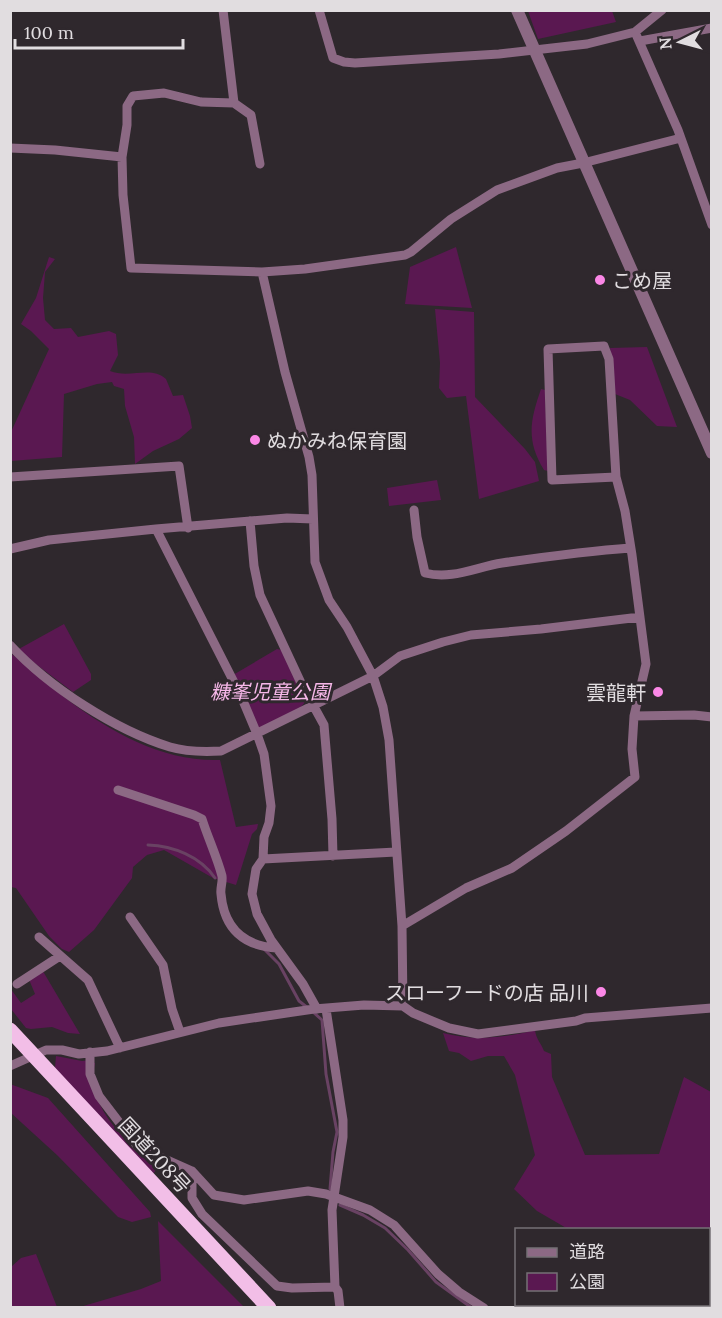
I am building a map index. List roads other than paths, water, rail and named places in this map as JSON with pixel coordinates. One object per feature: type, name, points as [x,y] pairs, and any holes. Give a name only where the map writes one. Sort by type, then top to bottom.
[{"type":"highway","name":"国道208号","points":[[10,1030],[269,1308]]},
{"type":"street","points":[[223,10],[234,103]]},
{"type":"street","points":[[319,10],[333,58],[344,62],[534,51],[711,28]]},
{"type":"street","points":[[517,10],[711,453]]},
{"type":"street","points":[[638,36],[662,10]]},
{"type":"street","points":[[638,36],[681,138],[711,225]]},
{"type":"street","points":[[260,164],[251,115],[234,103],[201,102],[164,93],[133,96],[127,106],[127,125],[122,157],[123,195],[131,268],[262,272],[305,269],[405,255],[451,219],[497,190],[557,168],[583,164],[681,138]]},
{"type":"street","points":[[10,148],[122,157]]},
{"type":"street","points":[[262,272],[285,372],[309,457],[312,475],[315,562],[329,600],[347,627],[373,676],[383,707],[389,740],[402,926],[402,1006]]},
{"type":"street","points":[[402,926],[466,888],[512,868],[566,831],[635,777],[632,749],[634,716],[646,664],[625,511],[616,477],[609,359],[604,346],[548,349],[552,480],[616,477]]},
{"type":"street","points":[[10,477],[179,466],[188,528]]},
{"type":"street","points":[[414,510],[425,573],[435,576],[450,576],[500,564],[630,548]]},
{"type":"street","points":[[10,549],[48,540],[156,529],[188,528],[250,520],[313,519]]},
{"type":"street","points":[[250,520],[254,566],[260,595],[301,683],[324,725],[333,856]]},
{"type":"street","points":[[156,529],[242,696],[264,754],[271,806],[264,837],[263,859],[256,869],[252,894],[257,914],[277,948],[319,1009],[343,1120],[343,1137],[332,1210],[335,1287],[338,1291],[340,1308]]},
{"type":"street","points":[[10,645],[84,705],[111,722],[171,747],[199,752],[221,751],[373,676],[400,656],[443,642],[471,635],[640,617]]},
{"type":"street","points":[[634,716],[711,717]]},
{"type":"street","points":[[118,790],[202,819],[223,879],[220,891],[224,916],[243,939],[263,947],[277,948]]},
{"type":"street","points":[[263,859],[396,852]]},
{"type":"street","points":[[130,917],[163,965],[172,1009],[180,1032]]},
{"type":"street","points":[[39,937],[88,980],[120,1048]]},
{"type":"street","points":[[17,984],[60,956]]},
{"type":"street","points":[[10,1066],[46,1050],[62,1050],[79,1054],[120,1048],[219,1023],[300,1011],[364,1005],[402,1006],[449,1028],[478,1034],[585,1018],[711,1008]]},
{"type":"street","points":[[90,1052],[90,1074],[99,1096],[138,1146],[192,1171],[214,1195],[244,1200],[308,1191],[326,1194],[370,1210],[393,1225],[438,1274],[459,1292],[484,1308]]},
{"type":"street","points":[[192,1171],[192,1198],[202,1214],[277,1286],[335,1287]]},
{"type":"waterway","points":[[148,845],[167,847],[194,858],[215,878]]},
{"type":"waterway","points":[[264,949],[279,964],[299,1001],[308,1008]]},
{"type":"waterway","points":[[313,1012],[322,1020],[326,1074],[337,1132],[330,1189]]},
{"type":"waterway","points":[[340,1205],[385,1228],[436,1282],[472,1308]]},
{"type":"place","name":"こめ屋","points":[[600,280]]},
{"type":"place","name":"ぬかみね保育園","points":[[255,440]]},
{"type":"place","name":"雲龍軒","points":[[658,692]]},
{"type":"place","name":"スローフードの店 品川","points":[[601,992]]},
{"type":"park label","name":"糠峯児童公園","points":[[270,691]]}]
